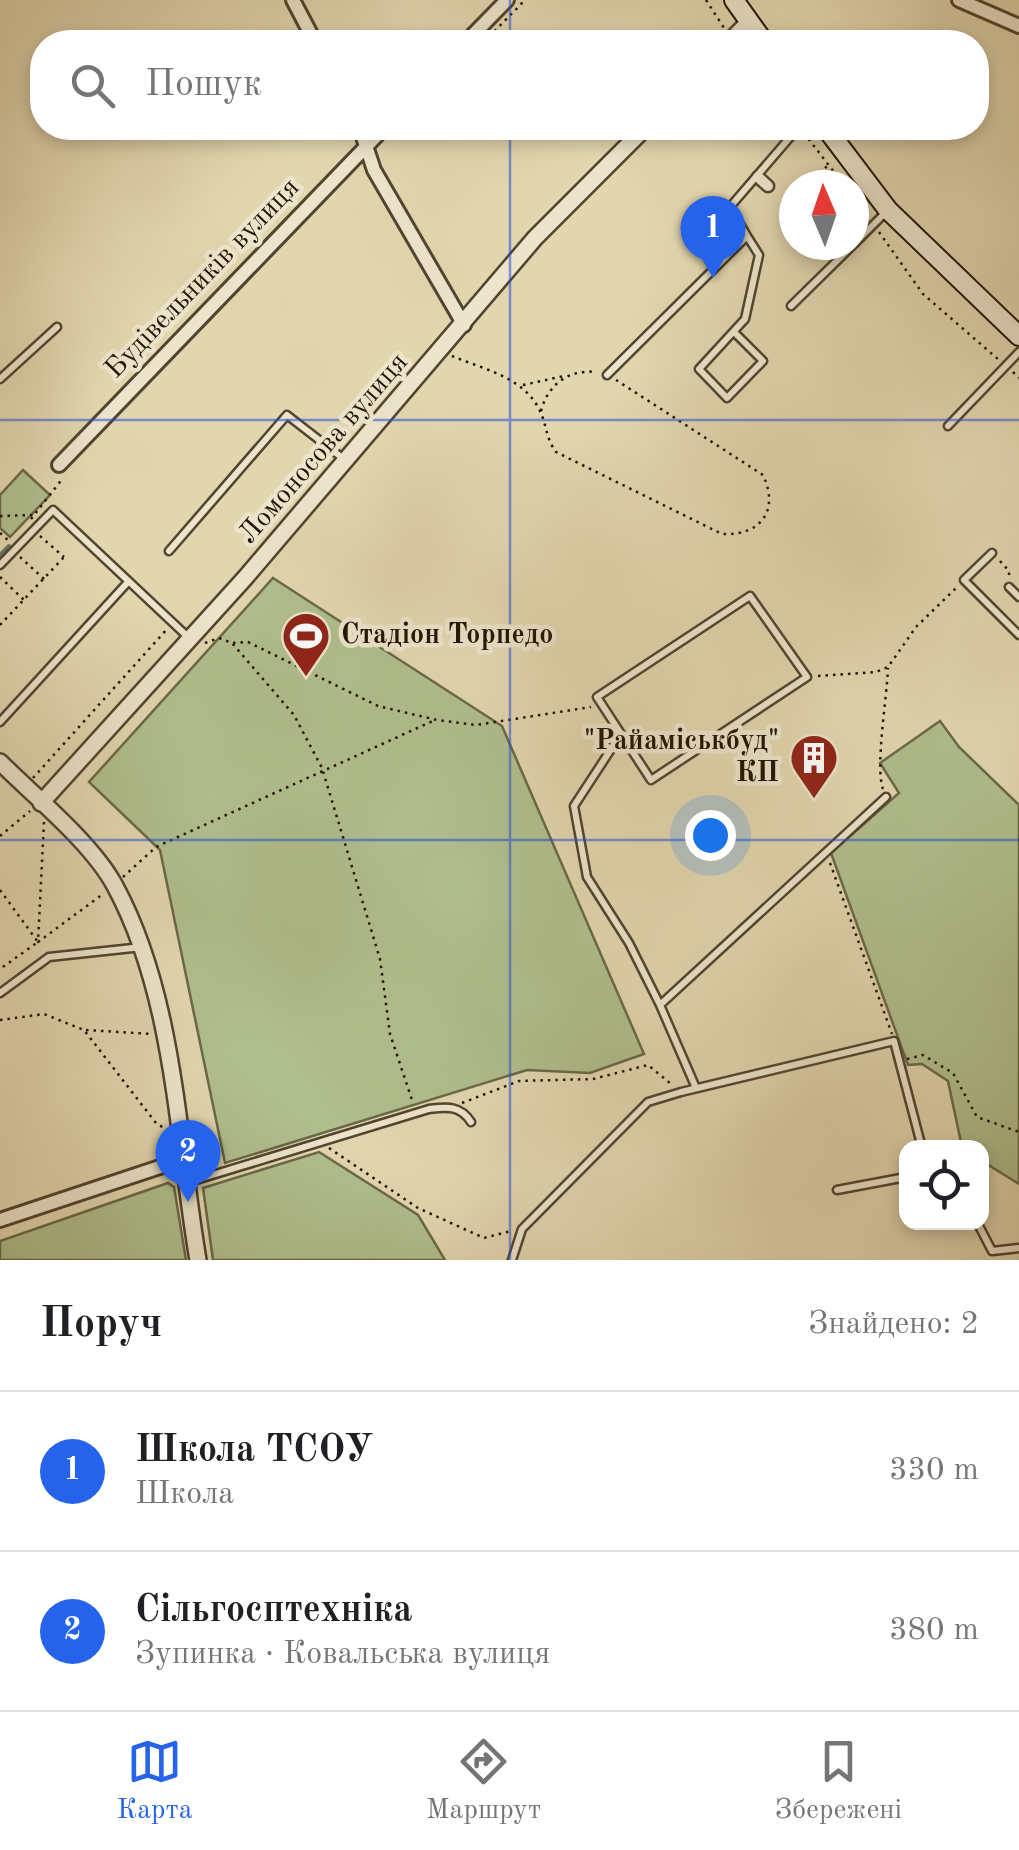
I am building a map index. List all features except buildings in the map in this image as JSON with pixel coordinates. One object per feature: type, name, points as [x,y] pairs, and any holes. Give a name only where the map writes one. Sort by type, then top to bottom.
[{"type":"main road","points":[[734,0],[754,30]]},
{"type":"main road","points":[[835,140],[888,210],[1019,335]]},
{"type":"street","points":[[293,0],[309,30]]},
{"type":"street","points":[[478,30],[507,0]]},
{"type":"street","points":[[959,0],[1019,26]]},
{"type":"street","points":[[740,30],[748,22]]},
{"type":"street","points":[[362,140],[464,325]]},
{"type":"street","name":"Будівельників вулиця","points":[[58,465],[372,140]]},
{"type":"street","name":"Ломоносова вулиця","points":[[36,806],[193,641],[535,238],[632,140]]},
{"type":"street","points":[[758,177],[768,186]]},
{"type":"street","points":[[0,762],[36,806],[104,868],[143,947],[162,1035],[198,1260]]},
{"type":"street","points":[[0,1220],[181,1160]]},
{"type":"lane","points":[[734,332],[763,362],[728,398],[699,369],[746,319],[759,255],[730,207],[789,140]]},
{"type":"lane","points":[[869,229],[888,210]]},
{"type":"lane","points":[[608,375],[747,236]]},
{"type":"lane","points":[[791,306],[837,260]]},
{"type":"lane","points":[[0,379],[57,326]]},
{"type":"lane","points":[[948,426],[1019,352]]},
{"type":"lane","points":[[169,552],[288,415],[346,460]]},
{"type":"lane","points":[[0,565],[53,510],[193,641]]},
{"type":"lane","points":[[992,553],[964,580],[1019,636]]},
{"type":"lane","points":[[0,722],[128,582]]},
{"type":"lane","points":[[1009,588],[1019,597]]},
{"type":"lane","points":[[750,596],[806,677],[651,780],[602,706],[596,697],[750,596]]},
{"type":"lane","points":[[621,734],[574,806],[586,877],[629,944],[696,1088]]},
{"type":"lane","points":[[660,1004],[886,796]]},
{"type":"lane","points":[[0,993],[49,958],[143,947]]},
{"type":"lane","points":[[512,1260],[522,1228],[648,1102],[681,1092],[894,1040],[920,1140]]},
{"type":"lane","points":[[184,1183],[324,1145],[417,1114],[451,1107],[465,1112],[471,1122]]},
{"type":"lane","points":[[837,1190],[899,1178]]},
{"type":"lane","points":[[981,1230],[992,1251],[1019,1248]]},
{"type":"path","points":[[496,30],[526,0]]},
{"type":"path","points":[[706,0],[724,30]]},
{"type":"path","points":[[809,140],[833,170]]},
{"type":"path","points":[[823,170],[828,164]]},
{"type":"path","points":[[869,218],[923,294],[1019,378]]},
{"type":"path","points":[[442,351],[522,385],[541,412],[544,436],[556,452],[722,534],[743,535],[762,524],[770,511],[771,492],[763,475],[608,375],[576,373],[522,385]]},
{"type":"path","points":[[541,412],[555,384],[576,373]]},
{"type":"path","points":[[0,516],[46,515]]},
{"type":"path","points":[[0,625],[64,558],[33,529]]},
{"type":"path","points":[[0,532],[10,542]]},
{"type":"path","points":[[14,550],[44,579]]},
{"type":"path","points":[[992,553],[1009,571],[1009,588]]},
{"type":"path","points":[[0,578],[25,600]]},
{"type":"path","points":[[806,677],[876,672],[888,667],[916,628],[964,580]]},
{"type":"path","points":[[22,768],[34,778],[172,623]]},
{"type":"path","points":[[193,641],[219,638],[232,643],[248,642],[378,706],[437,720],[476,725],[602,706]]},
{"type":"path","points":[[232,643],[294,715],[322,768],[380,959],[390,1034],[417,1114]]},
{"type":"path","points":[[886,796],[878,775],[885,741],[888,667]]},
{"type":"path","points":[[123,877],[156,847],[322,768],[437,720]]},
{"type":"path","points":[[0,836],[36,806]]},
{"type":"path","points":[[38,942],[45,823]]},
{"type":"path","points":[[825,851],[894,1040]]},
{"type":"path","points":[[0,890],[38,942]]},
{"type":"path","points":[[0,969],[107,890]]},
{"type":"path","points":[[0,1020],[44,1014],[84,1030],[162,1035]]},
{"type":"path","points":[[84,1030],[156,1123],[178,1138]]},
{"type":"path","points":[[901,1060],[924,1055],[953,1073],[977,1117],[1019,1132]]},
{"type":"path","points":[[451,1107],[518,1081],[593,1079],[648,1064],[681,1092]]},
{"type":"path","points":[[324,1145],[418,1208],[484,1238],[522,1228]]},
{"type":"green space","points":[[23,470],[50,495],[10,537],[0,528],[0,495]]},
{"type":"green space","points":[[273,578],[502,726],[644,1054],[590,1073],[527,1070],[225,1163],[160,850],[89,782]]},
{"type":"green space","points":[[940,721],[959,747],[1019,805],[1019,1184],[989,1165],[989,1140],[961,1140],[948,1081],[922,1064],[908,1065],[831,853],[899,793],[880,763]]},
{"type":"green space","points":[[319,1152],[418,1215],[445,1260],[213,1260],[203,1188]]},
{"type":"green space","points":[[168,1183],[174,1187],[186,1260],[0,1260],[0,1241]]},
{"type":"waterway","points":[[0,555],[9,546]]},
{"type":"place","name":"Школа ТСОУ","points":[[713,278]]},
{"type":"place","name":"Стадіон Торпедо","points":[[306,678]]},
{"type":"place","name":"\"Райаміськбуд\" КП","points":[[814,800]]},
{"type":"place","name":"Сільгосптехніка","points":[[188,1202]]}]
